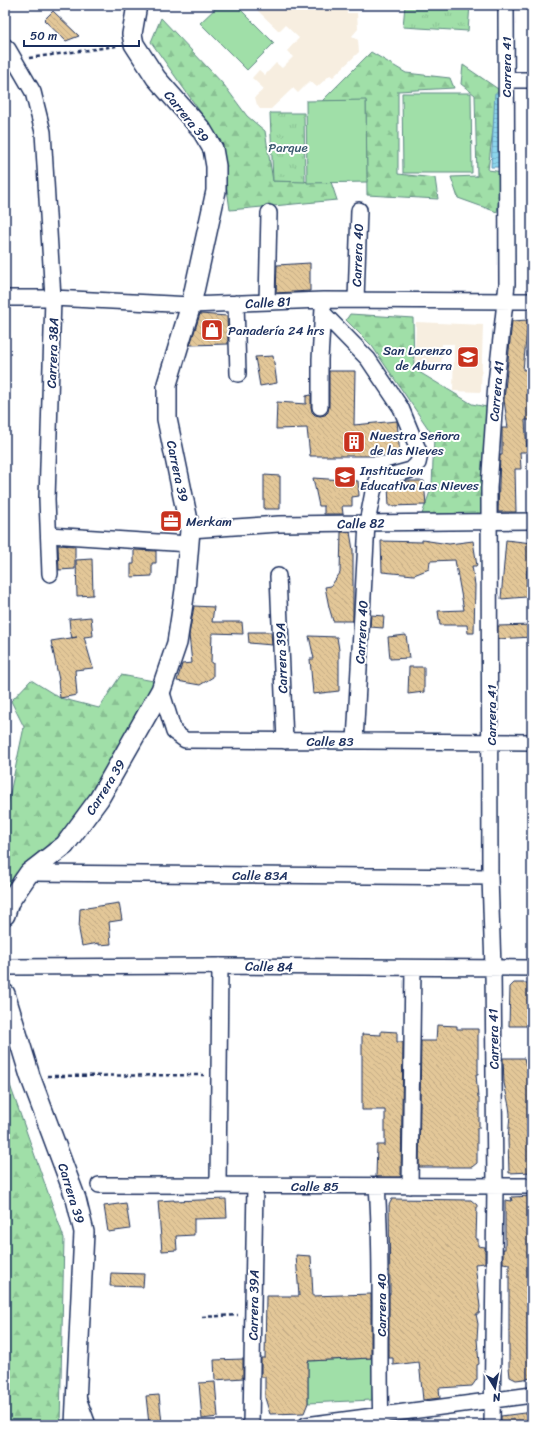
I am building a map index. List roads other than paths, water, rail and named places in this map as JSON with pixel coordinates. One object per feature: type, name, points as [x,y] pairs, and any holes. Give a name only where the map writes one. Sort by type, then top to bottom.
[{"type":"main road","name":"Carrera 39","points":[[5,915],[9,902],[29,873],[65,845],[99,799],[161,690],[177,643],[185,590],[189,537],[167,419],[167,384],[191,305],[216,191],[216,166],[213,149],[202,129],[156,78],[134,44],[132,34],[137,5]]},
{"type":"main road","name":"Carrera 39","points":[[5,994],[30,1076],[76,1199],[84,1232],[76,1394],[76,1425]]},
{"type":"street","name":"Carrera 41","points":[[492,1425],[495,1186],[493,968],[490,877],[491,742],[489,488],[496,384],[507,276],[506,5]]},
{"type":"street","name":"Carrera 38A","points":[[5,46],[15,60],[33,92],[43,132],[53,298],[47,499],[50,574]]},
{"type":"street","points":[[507,80],[532,80]]},
{"type":"street","name":"Carrera 40","points":[[356,300],[359,210]]},
{"type":"street","points":[[267,302],[269,214]]},
{"type":"street","name":"Calle 81","points":[[5,298],[53,298],[191,305],[267,302],[323,307],[356,300],[532,301]]},
{"type":"street","points":[[236,304],[238,374]]},
{"type":"street","points":[[320,407],[320,359],[323,307]]},
{"type":"street","name":"Carrera 40","points":[[323,307],[368,359],[401,408],[420,454],[418,463],[410,470],[389,476],[377,482],[373,492],[367,523],[355,741]]},
{"type":"street","name":"Calle 82","points":[[49,534],[189,537],[279,524],[532,521]]},
{"type":"street","name":"Carrera 39A","points":[[278,576],[285,741]]},
{"type":"street","name":"Calle 83","points":[[161,690],[174,732],[186,740],[532,742]]},
{"type":"street","name":"Calle 83A","points":[[29,873],[490,877]]},
{"type":"street","points":[[218,1185],[220,966]]},
{"type":"street","name":"Calle 84","points":[[5,967],[220,966],[532,968]]},
{"type":"street","points":[[410,1186],[413,968]]},
{"type":"street","name":"Calle 85","points":[[99,1185],[532,1186]]},
{"type":"street","name":"Carrera 39A","points":[[251,1425],[255,1185]]},
{"type":"street","name":"Carrera 40","points":[[377,1186],[380,1218],[381,1420]]},
{"type":"street","points":[[76,1394],[88,1425]]},
{"type":"street","points":[[306,1425],[381,1420],[532,1395]]},
{"type":"water","points":[[495,93],[507,93],[502,167],[491,167]]},
{"type":"place","name":"Panadería 24 hrs","points":[[212,330]]},
{"type":"place","name":"San Lorenzo de Aburra","points":[[468,357]]},
{"type":"place","name":"Nuestra Señora de las Nieves","points":[[354,442]]},
{"type":"place","name":"Institucion Educativa Las Nieves","points":[[345,477]]},
{"type":"place","name":"Merkam","points":[[171,521]]},
{"type":"park label","name":"Parque","points":[[288,147]]}]
